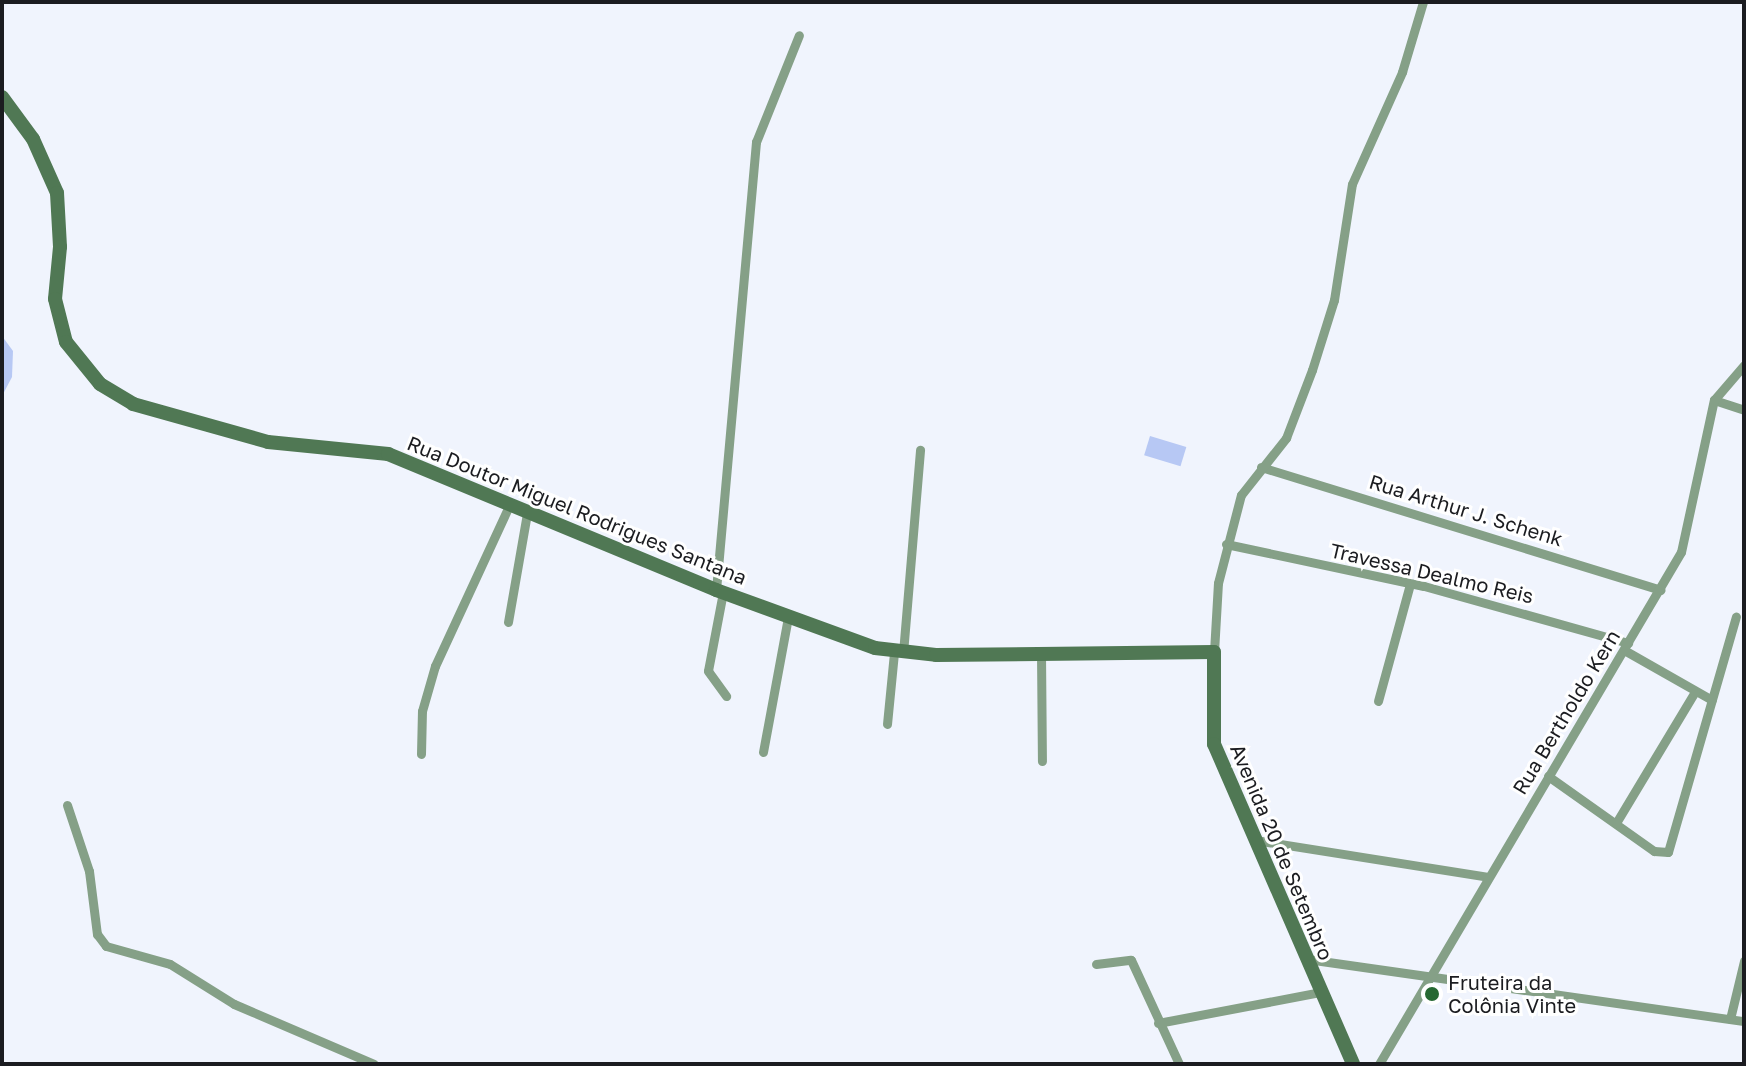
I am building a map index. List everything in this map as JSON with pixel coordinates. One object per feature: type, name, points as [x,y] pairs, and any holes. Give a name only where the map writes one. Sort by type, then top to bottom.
[{"type":"street","name":"Avenida 20 de Setembro","points":[[1353,1064],[1210,733],[1214,652],[1226,544],[1241,495],[1286,438],[1325,332],[1352,184],[1402,72],[1423,2]]},
{"type":"street","points":[[726,696],[708,671],[720,591],[756,142],[799,35]]},
{"type":"street","name":"Rua Doutor Miguel Rodrigues Santana","points":[[2,97],[33,139],[54,185],[59,208],[58,321],[66,342],[100,384],[133,404],[214,430],[268,442],[388,454],[509,506],[842,639],[898,652],[1214,652]]},
{"type":"street","name":"Rua Bertholdo Kern","points":[[1379,1064],[1660,590],[1686,537],[1714,400],[1744,365]]},
{"type":"street","points":[[1714,400],[1744,410]]},
{"type":"street","points":[[887,724],[920,450]]},
{"type":"street","name":"Rua Arthur J. Schenk","points":[[1261,467],[1660,590]]},
{"type":"street","points":[[421,754],[422,711],[435,666],[509,506]]},
{"type":"street","points":[[508,622],[527,513]]},
{"type":"street","name":"Travessa Dealmo Reis","points":[[1226,544],[1410,584],[1626,646],[1694,693],[1712,700]]},
{"type":"street","points":[[1378,701],[1410,584]]},
{"type":"street","points":[[763,752],[788,617]]},
{"type":"street","points":[[1548,776],[1654,851],[1668,852],[1736,617]]},
{"type":"street","points":[[1041,653],[1042,761]]},
{"type":"street","points":[[1616,823],[1694,693]]},
{"type":"street","points":[[67,805],[89,871],[97,934],[106,946],[170,964],[234,1004],[374,1064]]},
{"type":"street","points":[[1255,840],[1488,877]]},
{"type":"street","points":[[1307,959],[1744,1021]]},
{"type":"street","points":[[1096,964],[1131,960],[1179,1064]]},
{"type":"street","points":[[1730,1019],[1744,961]]},
{"type":"street","points":[[1158,1023],[1321,992]]},
{"type":"water","points":[[2,336],[13,351],[12,377],[2,396]]},
{"type":"water","points":[[1150,436],[1186,447],[1180,466],[1144,455]]},
{"type":"place","name":"Fruteira da Colônia Vinte","points":[[1432,994]]}]
